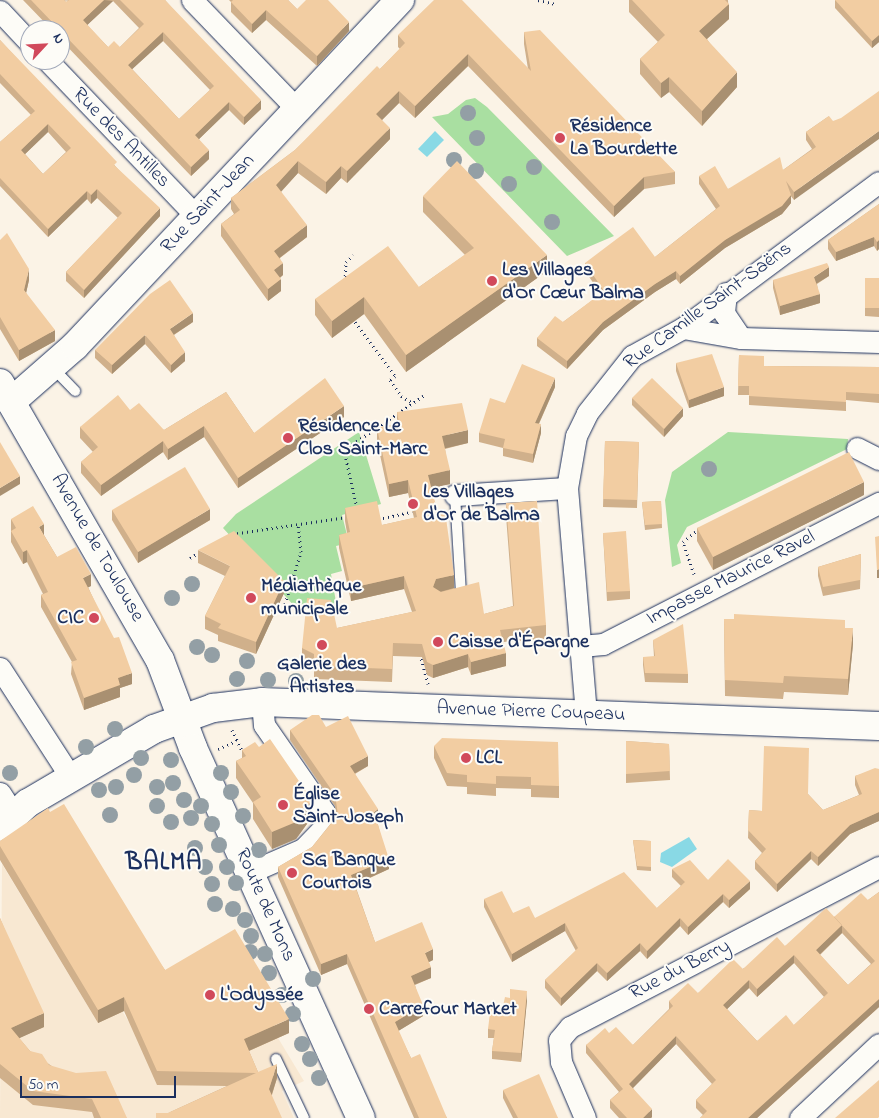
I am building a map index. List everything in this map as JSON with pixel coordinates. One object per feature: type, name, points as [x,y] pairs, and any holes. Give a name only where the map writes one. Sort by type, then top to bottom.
[{"type":"street","points":[[192,0],[297,109]]},
{"type":"street","name":"Rue Saint-Jean","points":[[6,393],[52,367],[400,0]]},
{"type":"street","points":[[0,11],[20,32]]},
{"type":"street","name":"Rue des Antilles","points":[[57,70],[196,216]]},
{"type":"street","name":"Rue Camille Saint-Saëns","points":[[586,714],[567,488],[576,436],[600,392],[632,356],[683,328],[726,293],[879,182]]},
{"type":"street","points":[[726,293],[724,313],[741,338]]},
{"type":"street","points":[[683,328],[741,338],[879,342]]},
{"type":"street","name":"Avenue de Toulouse","points":[[6,393],[135,611],[184,718]]},
{"type":"street","points":[[857,448],[879,459]]},
{"type":"street","points":[[455,495],[567,488]]},
{"type":"street","name":"Impasse Maurice Ravel","points":[[581,646],[603,644],[879,503]]},
{"type":"street","points":[[0,668],[70,776]]},
{"type":"street","points":[[250,872],[304,849],[325,826],[325,813],[264,725],[262,702]]},
{"type":"street","name":"Avenue Pierre Coupeau","points":[[7,822],[70,776],[154,729],[213,708],[262,702],[879,726]]},
{"type":"street","name":"Route de Mons","points":[[184,718],[250,872],[361,1118]]},
{"type":"street","points":[[0,793],[7,822]]},
{"type":"street","name":"Rue du Berry","points":[[585,1118],[560,1062],[559,1040],[570,1027],[879,867]]},
{"type":"street","points":[[800,1118],[879,1044]]},
{"type":"lane","points":[[52,367],[75,391]]},
{"type":"lane","points":[[440,598],[461,594],[455,495]]},
{"type":"lane","points":[[276,1059],[304,1118]]},
{"type":"path","points":[[538,0],[556,4]]},
{"type":"path","points":[[345,285],[346,262],[353,255]]},
{"type":"path","points":[[346,309],[395,376],[390,380],[396,388],[413,402]]},
{"type":"path","points":[[358,514],[344,450],[426,394]]},
{"type":"path","points":[[378,519],[412,512]]},
{"type":"path","points":[[224,538],[350,516]]},
{"type":"path","points":[[285,604],[301,552],[298,524]]},
{"type":"path","points":[[703,593],[683,551],[684,542],[708,524]]},
{"type":"path","points":[[190,558],[207,548]]},
{"type":"path","points":[[418,646],[429,688]]},
{"type":"path","points":[[210,753],[236,741],[249,762]]},
{"type":"shaded area","points":[[2,864],[98,1023],[122,1011],[129,1022],[278,1038],[304,1081],[282,1091],[294,1118],[0,1118]]},
{"type":"green space","points":[[475,98],[487,107],[614,236],[567,256],[432,117],[448,114],[466,100]]},
{"type":"green space","points":[[359,432],[381,504],[342,515],[349,543],[336,546],[342,571],[331,574],[338,613],[297,609],[223,528],[236,514]]},
{"type":"green space","points":[[728,432],[848,439],[847,449],[687,527],[677,545],[681,563],[672,567],[665,500],[672,472]]},
{"type":"water","points":[[435,131],[444,140],[427,157],[418,149]]},
{"type":"water","points":[[689,837],[697,849],[672,867],[660,862],[661,853]]},
{"type":"building","points":[[31,0],[64,0],[66,2],[69,0],[104,0],[83,20],[108,47],[114,41],[120,47],[144,24],[120,0],[165,0],[261,100],[244,117],[229,102],[195,135],[209,150],[191,167],[70,41],[70,20],[50,20]],"holes":[[[163,32],[214,86],[179,119],[128,65]]]},
{"type":"building","points":[[233,0],[288,0],[297,9],[306,0],[328,0],[349,22],[317,56],[266,10],[252,24],[231,2]]},
{"type":"building","points":[[434,0],[462,0],[531,71],[524,32],[540,30],[675,172],[644,177],[614,206],[468,54],[415,106],[399,91],[376,114],[390,128],[347,171],[341,166],[326,182],[298,161],[276,185],[307,225],[274,251],[283,263],[274,270],[281,279],[268,289],[221,224],[240,210],[231,198],[295,150],[377,66],[380,69],[405,43],[398,35]]},
{"type":"building","points":[[632,0],[725,0],[729,4],[699,31],[737,72],[702,111],[669,77],[661,83],[640,59],[665,35]]},
{"type":"building","points":[[835,0],[879,0],[879,35],[872,41]]},
{"type":"building","points":[[0,40],[20,61],[20,70],[29,70],[117,162],[114,165],[160,208],[84,290],[66,272],[122,213],[97,189],[91,195],[87,191],[48,229],[0,178],[0,142],[35,111],[0,74]],"holes":[[[48,124],[71,148],[43,174],[21,150]]]},
{"type":"building","points":[[879,91],[879,131],[794,192],[786,181],[791,195],[782,206],[725,240],[680,276],[676,271],[655,284],[603,322],[567,361],[537,338],[555,316],[563,322],[604,291],[585,263],[633,227],[655,257],[720,206],[699,176],[715,166],[728,189],[780,157],[783,170],[816,147],[806,132],[829,116],[833,121],[841,118]]},
{"type":"building","name":"Les Villages d'Or Cœur Balma","points":[[457,161],[547,255],[406,355],[364,297],[332,321],[315,299],[388,246],[419,287],[474,248],[423,196]]},
{"type":"building","points":[[879,204],[879,240],[877,242],[874,237],[836,252],[828,240]]},
{"type":"building","points":[[7,233],[29,269],[24,290],[55,330],[19,350],[0,317],[0,240]]},
{"type":"building","points":[[827,263],[829,267],[814,277],[820,294],[780,306],[773,280]]},
{"type":"building","points":[[865,278],[879,278],[879,308],[865,308]]},
{"type":"building","points":[[170,280],[193,313],[170,329],[185,352],[171,365],[145,335],[112,365],[95,350],[150,294]]},
{"type":"building","points":[[712,354],[724,387],[689,400],[676,363]]},
{"type":"building","points":[[739,355],[764,356],[764,366],[879,367],[879,394],[846,392],[846,402],[749,396],[749,386],[738,386]]},
{"type":"building","points":[[522,364],[555,378],[535,423],[541,424],[533,454],[503,448],[505,439],[479,433],[490,398],[505,403]]},
{"type":"building","points":[[325,378],[344,406],[238,478],[204,426],[168,449],[163,441],[101,485],[81,462],[98,447],[80,427],[118,395],[130,410],[139,403],[164,430],[226,392],[254,433]]},
{"type":"building","points":[[652,378],[683,408],[664,429],[632,398]]},
{"type":"building","points":[[462,403],[468,430],[442,436],[450,470],[428,475],[438,513],[445,511],[454,575],[436,579],[433,587],[441,592],[479,582],[484,614],[514,606],[506,503],[537,501],[546,625],[500,630],[506,653],[471,662],[468,654],[433,665],[427,662],[422,644],[393,643],[392,669],[314,666],[314,654],[302,648],[307,598],[331,600],[337,628],[416,611],[404,576],[351,588],[339,535],[350,532],[345,508],[377,501],[382,525],[417,517],[408,480],[389,484],[377,428],[399,423],[397,412]]},
{"type":"building","points":[[605,441],[639,442],[637,500],[603,499]]},
{"type":"building","points":[[0,442],[20,476],[0,488]]},
{"type":"building","points":[[849,452],[864,482],[713,557],[697,528]]},
{"type":"building","points":[[185,467],[210,509],[138,552],[112,510]]},
{"type":"building","points":[[661,501],[662,524],[645,525],[642,502]]},
{"type":"building","points":[[33,506],[44,524],[39,527],[57,557],[76,547],[91,574],[83,578],[114,638],[119,637],[132,673],[118,678],[120,685],[84,698],[71,662],[77,660],[41,595],[48,592],[27,550],[23,552],[11,531],[16,528],[11,519]]},
{"type":"building","name":"Médiathèque municipale","points":[[234,531],[284,581],[256,642],[218,628],[221,624],[205,616],[230,566],[198,550]]},
{"type":"building","points":[[626,531],[630,591],[607,592],[603,533]]},
{"type":"building","points":[[879,536],[879,569],[877,570],[875,537]]},
{"type":"building","points":[[861,554],[860,580],[823,587],[818,567]]},
{"type":"building","points":[[734,614],[845,620],[845,628],[853,628],[848,679],[784,676],[783,683],[725,680],[724,619],[734,619]]},
{"type":"building","points":[[683,624],[688,674],[645,673],[643,657],[655,656],[653,640]]},
{"type":"building","points":[[312,715],[319,715],[326,727],[348,716],[368,756],[350,766],[378,809],[374,812],[389,859],[351,875],[375,942],[422,922],[433,949],[425,953],[431,967],[411,976],[423,1005],[395,1022],[411,1058],[420,1054],[447,1118],[419,1118],[347,954],[321,964],[278,867],[312,847],[338,815],[335,795],[290,730]]},
{"type":"building","points":[[442,738],[558,742],[559,786],[531,785],[531,777],[496,776],[496,784],[467,782],[467,775],[447,773],[434,746]]},
{"type":"building","name":"Église Saint-Joseph","points":[[270,739],[312,800],[296,822],[272,832],[253,802],[261,797],[236,761],[246,756],[242,750],[255,742],[259,747]]},
{"type":"building","points":[[626,741],[669,744],[670,771],[626,774]]},
{"type":"building","points":[[764,746],[809,748],[808,794],[823,810],[862,794],[855,776],[875,768],[879,769],[879,812],[850,825],[818,857],[811,851],[777,884],[755,861],[766,849],[748,830],[749,810],[762,811]]},
{"type":"building","points":[[64,804],[165,970],[235,929],[289,1019],[244,1039],[258,1072],[277,1064],[269,1089],[282,1118],[156,1118],[156,1113],[168,1113],[256,1073],[157,1071],[124,997],[98,1010],[0,846],[0,841],[48,808],[50,812]]},
{"type":"building","points":[[633,840],[651,841],[651,867],[637,866]]},
{"type":"building","points":[[728,859],[750,881],[729,900],[723,894],[688,927],[680,918],[647,951],[640,943],[607,973],[597,963],[561,998],[545,980],[578,948],[565,923],[512,954],[484,899],[502,891],[513,913],[529,906],[535,918],[624,872],[657,908],[685,882],[672,869],[690,860],[708,880]]},
{"type":"building","points":[[879,892],[879,999],[748,1118],[700,1118],[707,1111],[696,1100],[716,1080],[676,1036],[629,1084],[652,1109],[643,1118],[627,1118],[610,1100],[623,1089],[586,1045],[605,1028],[609,1033],[616,1027],[633,1045],[673,1006],[669,1001],[688,983],[698,993],[733,959],[743,969],[777,937],[785,946],[826,908],[834,917],[861,893],[868,900]],"holes":[[[842,925],[875,961],[848,985],[816,950]],[[794,955],[828,993],[794,1025],[786,1015],[757,1041],[723,1005],[749,980],[757,989]]]},
{"type":"building","points":[[0,918],[44,1013],[11,1028],[30,1051],[42,1054],[49,1065],[76,1073],[106,1071],[127,1118],[101,1118],[92,1099],[33,1091],[0,1064]]},
{"type":"building","points":[[510,989],[527,991],[521,1053],[492,1051],[495,1030],[488,1029],[491,1005],[503,1006],[505,997],[510,998]]},
{"type":"building","points":[[539,1074],[558,1118],[518,1118],[503,1090]]},
{"type":"building","points":[[879,1080],[878,1118],[835,1118]]},
{"type":"place","name":"Résidence La Bourdette","points":[[560,138]]},
{"type":"place","name":"Les Villages d'Or Cœur Balma","points":[[492,281]]},
{"type":"place","name":"Résidence Le Clos Saint-Marc","points":[[288,438]]},
{"type":"place","name":"Les Villages d'Or de Balma","points":[[413,504]]},
{"type":"place","name":"Médiathèque municipale","points":[[251,598]]},
{"type":"place","name":"CIC","points":[[94,618]]},
{"type":"place","name":"Caisse d'Épargne","points":[[438,642]]},
{"type":"place","name":"Galerie des Artistes","points":[[322,645]]},
{"type":"place","name":"LCL","points":[[466,758]]},
{"type":"place","name":"Église Saint-Joseph","points":[[283,805]]},
{"type":"place","name":"SG Banque Courtois","points":[[292,873]]},
{"type":"place","name":"L'Odyssée","points":[[210,995]]},
{"type":"place","name":"Carrefour Market","points":[[369,1009]]},
{"type":"district","name":"BALMA","points":[[164,863]]}]
